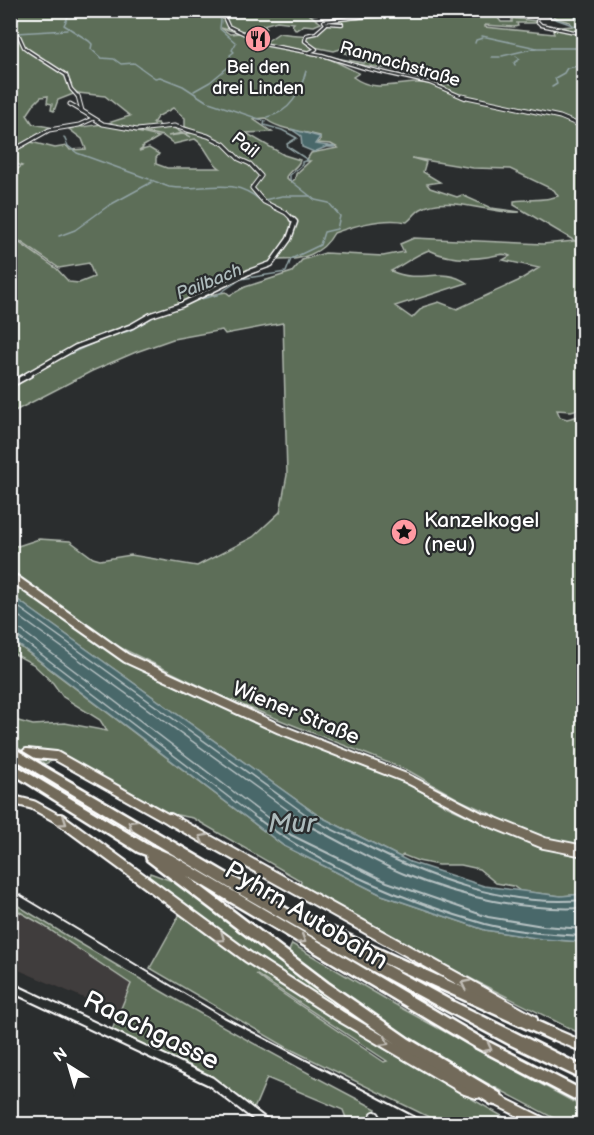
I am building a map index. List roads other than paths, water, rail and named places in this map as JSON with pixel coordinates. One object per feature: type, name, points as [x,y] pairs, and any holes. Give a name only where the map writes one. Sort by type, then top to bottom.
[{"type":"highway","name":"Pyhrn Autobahn","points":[[10,751],[282,914],[411,986],[584,1074]]},
{"type":"highway","name":"Pyhrn Autobahn","points":[[10,766],[142,848],[168,860],[479,1043],[584,1098]]},
{"type":"highway","points":[[142,848],[324,987],[405,1043],[496,1099]]},
{"type":"highway","points":[[254,896],[552,1034]]},
{"type":"main road","name":"Wiener Straße","points":[[10,576],[126,658],[280,729],[406,777],[496,825],[544,843],[584,851]]},
{"type":"main road","points":[[27,753],[56,756],[441,972],[518,1011],[552,1034],[584,1047]]},
{"type":"main road","points":[[10,792],[53,815],[125,865],[219,937],[346,1019],[465,1089],[496,1099],[545,1125]]},
{"type":"main road","points":[[10,799],[31,803]]},
{"type":"street","name":"Rannachstraße","points":[[221,10],[230,28],[268,45],[430,83],[469,99],[560,117],[584,126]]},
{"type":"street","points":[[326,24],[324,21],[360,15],[418,10]]},
{"type":"street","points":[[537,21],[541,26],[584,34]]},
{"type":"street","points":[[308,53],[316,50],[305,41],[306,36],[315,33],[326,24],[342,24]]},
{"type":"street","name":"Pail","points":[[12,33],[19,36],[28,51],[66,75],[71,89],[79,97],[82,111]]},
{"type":"street","name":"Pail","points":[[10,385],[76,347],[132,326],[151,315],[181,305],[249,272],[271,264],[285,246],[294,226],[292,217],[264,202],[255,192],[252,186],[261,176],[252,166],[239,159],[219,141],[178,127],[137,130],[103,124],[70,104]]},
{"type":"street","points":[[10,152],[27,145],[50,129],[72,128],[92,119]]},
{"type":"street","name":"Raachgasse","points":[[10,987],[210,1081],[266,1125]]},
{"type":"water","points":[[291,129],[320,137],[315,144],[335,147],[326,147],[314,152],[302,147],[301,136]]},
{"type":"water","name":"Mur","points":[[11,595],[319,816],[410,862],[484,886],[561,896],[583,894],[583,942],[542,939],[485,930],[382,895],[284,846],[11,639]]},
{"type":"waterway","name":"Pailbach","points":[[57,10],[68,17],[64,25],[89,41],[92,44],[91,49],[101,58],[114,59],[121,64],[134,63],[155,78],[160,77],[183,86],[206,101],[265,121],[264,125],[282,130],[297,138],[287,144],[288,147],[308,160],[302,162],[302,165],[290,175],[290,180],[310,196]]},
{"type":"waterway","points":[[216,10],[221,20],[220,28]]},
{"type":"waterway","points":[[542,12],[584,29]]},
{"type":"waterway","points":[[574,16],[584,24]]},
{"type":"waterway","points":[[194,91],[210,82],[233,63],[230,55],[234,52],[232,50],[236,43],[220,29]]},
{"type":"waterway","points":[[17,33],[67,30]]},
{"type":"waterway","points":[[482,36],[537,48],[584,48]]},
{"type":"waterway","points":[[475,43],[476,40],[483,38]]},
{"type":"waterway","points":[[502,56],[536,48]]},
{"type":"waterway","points":[[515,65],[514,63],[520,59],[516,56]]},
{"type":"waterway","points":[[492,57],[500,57]]},
{"type":"waterway","points":[[552,87],[557,84],[555,78],[564,73],[567,68],[584,65]]},
{"type":"waterway","points":[[267,117],[288,106],[301,87],[306,71]]},
{"type":"waterway","points":[[64,137],[68,146],[77,153],[149,179]]},
{"type":"waterway","points":[[151,180],[169,187],[227,186],[239,188],[261,201]]},
{"type":"waterway","points":[[59,236],[75,230],[108,206],[152,182]]},
{"type":"waterway","points":[[264,200],[282,196],[310,196]]},
{"type":"waterway","name":"Pailbach","points":[[193,301],[217,295],[241,279],[286,272],[291,259],[320,245],[324,232],[337,229],[340,216],[329,203],[315,200],[310,196]]},
{"type":"waterway","name":"Pailbach","points":[[165,312],[188,303]]},
{"type":"waterway","name":"Pailbach","points":[[116,334],[129,331],[155,316]]},
{"type":"waterway","name":"Pailbach","points":[[61,358],[98,341]]},
{"type":"waterway","name":"Pailbach","points":[[10,389],[55,361]]},
{"type":"railway","points":[[10,889],[220,1015],[429,1124]]},
{"type":"place","name":"Bei den drei Linden","points":[[258,39]]},
{"type":"place","name":"Kanzelkogel (neu)","points":[[404,532]]}]
